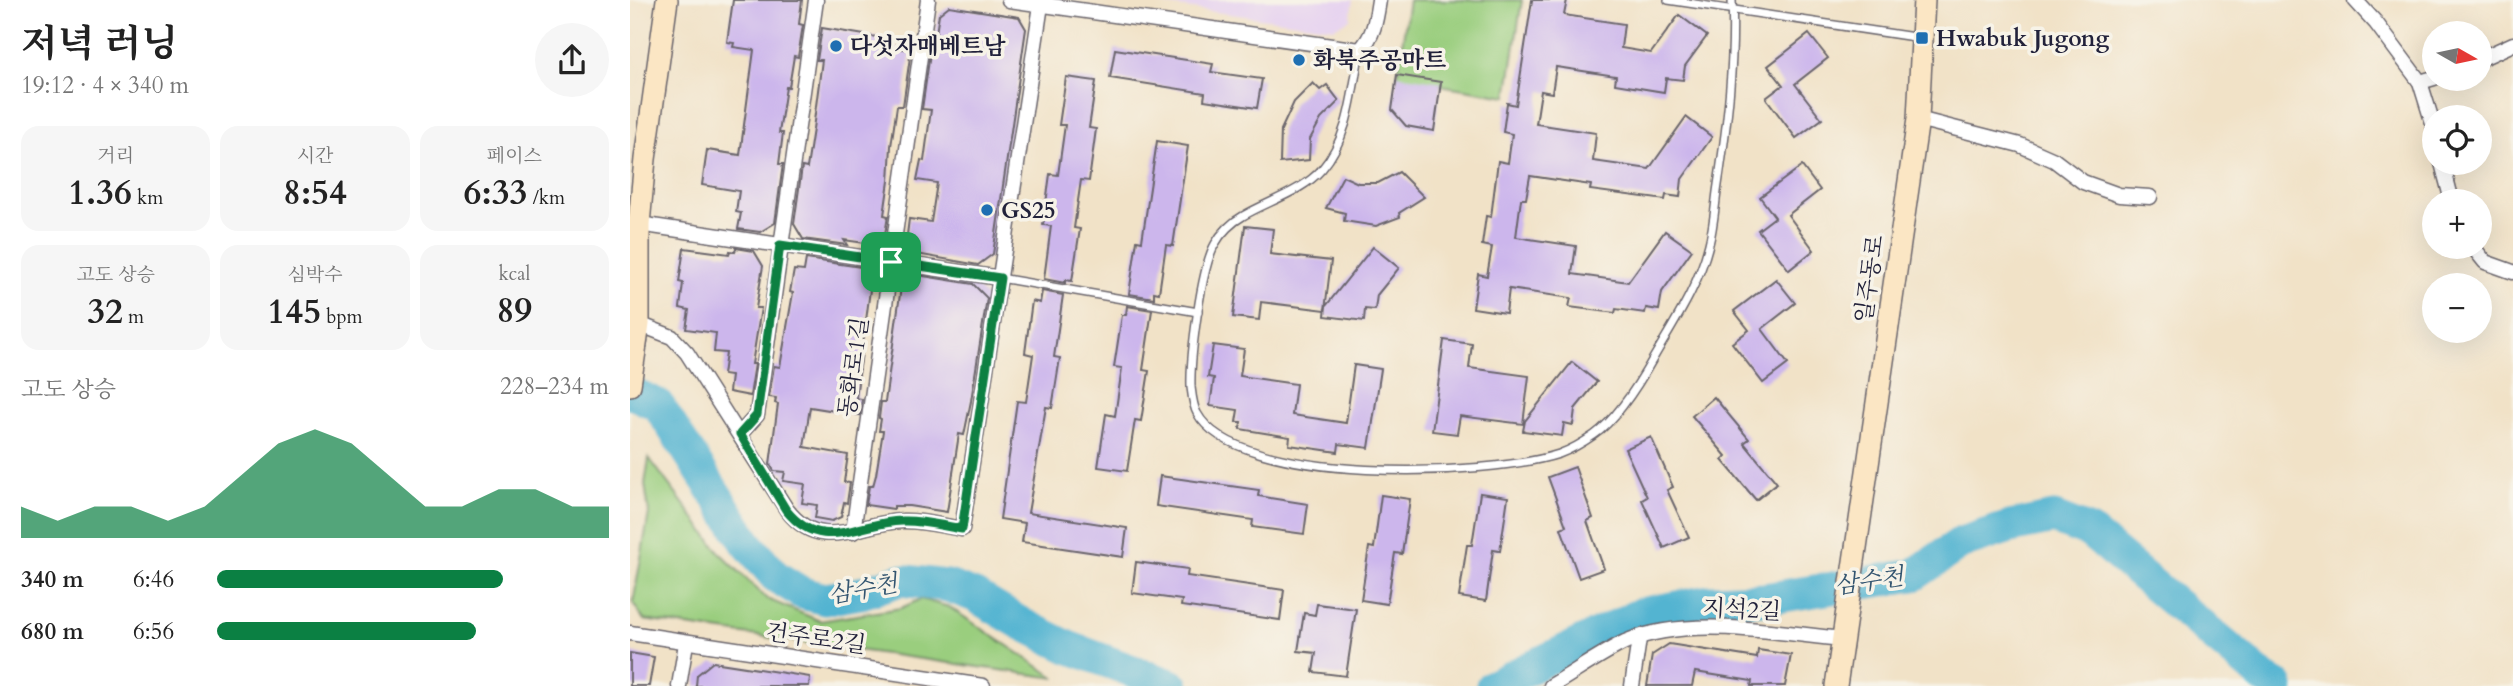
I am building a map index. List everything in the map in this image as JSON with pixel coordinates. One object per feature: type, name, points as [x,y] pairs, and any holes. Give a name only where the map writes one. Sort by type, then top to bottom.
[{"type":"main road","points":[[632,375],[639,324],[639,224],[645,159],[667,0]]},
{"type":"main road","name":"일주동로","points":[[1845,631],[1919,119],[1924,0]]},
{"type":"main road","points":[[1836,686],[1845,631]]},
{"type":"street","points":[[740,434],[757,415],[816,0]]},
{"type":"street","name":"동화로1길","points":[[853,531],[928,0]]},
{"type":"street","points":[[1009,0],[1360,50],[1370,40],[1380,0]]},
{"type":"street","points":[[2355,0],[2422,74]]},
{"type":"street","points":[[639,324],[672,337],[687,353],[795,521],[807,529],[835,534],[902,521],[962,529],[1041,5]]},
{"type":"street","points":[[2492,54],[2513,44]]},
{"type":"street","points":[[1919,119],[2020,145],[2054,159],[2083,182],[2119,195],[2150,197]]},
{"type":"street","points":[[639,224],[1000,278]]},
{"type":"street","points":[[2483,259],[2513,272]]},
{"type":"street","name":"지석2길","points":[[1551,686],[1626,642],[1670,631],[1713,627],[1845,631]]},
{"type":"street","name":"건주로2길","points":[[630,633],[983,686]]},
{"type":"street","points":[[1632,686],[1639,639]]},
{"type":"street","points":[[679,686],[686,643]]},
{"type":"lane","points":[[1668,0],[1922,38]]},
{"type":"lane","points":[[1360,50],[1344,135],[1322,169],[1283,196],[1231,224],[1215,243],[1207,263],[1192,358],[1191,388],[1194,407],[1198,416],[1210,428],[1240,447],[1329,468],[1367,471],[1444,470],[1514,463],[1561,453],[1596,434],[1636,389],[1688,298],[1709,245],[1726,135],[1732,0]]},
{"type":"lane","points":[[1000,278],[1198,312]]},
{"type":"shaded area","points":[[1126,0],[1353,0],[1350,19],[1334,28]]},
{"type":"green space","points":[[1409,0],[1522,0],[1507,96],[1397,78]]},
{"type":"green space","points":[[649,458],[721,554],[767,599],[820,621],[901,608],[921,599],[949,607],[1056,678],[644,620],[633,603],[649,513],[645,484]]},
{"type":"building","points":[[733,0],[802,0],[799,24],[803,25],[798,57],[794,56],[789,87],[786,87],[779,133],[783,133],[779,164],[783,164],[775,223],[760,232],[738,229],[741,213],[736,212],[739,191],[702,185],[707,150],[740,155],[754,50],[733,47],[734,43],[727,42]]},
{"type":"building","points":[[1532,0],[1567,0],[1564,15],[1624,24],[1621,48],[1651,53],[1679,15],[1707,36],[1685,66],[1683,80],[1666,78],[1664,92],[1615,84],[1616,76],[1556,67],[1552,93],[1541,91],[1536,124],[1596,133],[1593,161],[1649,169],[1686,117],[1712,137],[1682,179],[1680,197],[1666,195],[1665,200],[1590,190],[1591,185],[1530,176],[1526,199],[1521,199],[1516,237],[1576,246],[1572,274],[1628,282],[1665,231],[1692,250],[1662,292],[1659,310],[1646,308],[1645,313],[1616,309],[1615,313],[1569,307],[1571,298],[1509,289],[1506,313],[1473,308],[1478,274],[1487,276],[1492,247],[1482,245],[1486,216],[1491,217],[1498,161],[1508,163],[1512,134],[1503,132],[1507,103],[1516,105]]},
{"type":"building","points":[[949,6],[1019,17],[1026,29],[993,254],[978,265],[911,253],[912,244],[906,243],[909,219],[931,222],[937,183],[917,180],[921,160],[924,161],[931,110],[922,109],[939,14]]},
{"type":"building","points":[[822,28],[883,38],[882,46],[911,50],[903,106],[897,106],[891,146],[884,215],[888,216],[885,234],[872,244],[844,240],[847,245],[803,239],[794,224],[802,167],[807,168],[813,129],[822,60],[817,60]]},
{"type":"building","points":[[1809,34],[1828,58],[1795,84],[1822,119],[1796,138],[1766,98],[1783,85],[1768,66]]},
{"type":"building","points":[[1115,49],[1213,64],[1211,72],[1262,79],[1257,108],[1204,100],[1205,93],[1110,78]]},
{"type":"building","points":[[1397,75],[1441,82],[1434,131],[1406,126],[1392,110]]},
{"type":"building","points":[[1066,77],[1096,81],[1089,128],[1096,129],[1089,181],[1081,180],[1074,228],[1080,229],[1072,281],[1065,280],[1065,283],[1044,279],[1051,226],[1043,225],[1050,174],[1058,175],[1065,125],[1059,125]]},
{"type":"building","points":[[1313,83],[1320,90],[1327,85],[1339,101],[1321,119],[1310,139],[1309,160],[1280,163],[1281,130],[1294,102]]},
{"type":"building","points":[[1157,141],[1188,146],[1173,246],[1166,245],[1159,293],[1154,292],[1154,298],[1129,294],[1137,240],[1142,241]]},
{"type":"building","points":[[1802,166],[1820,190],[1788,215],[1814,250],[1789,270],[1758,230],[1775,217],[1760,197]]},
{"type":"building","points":[[1399,172],[1424,197],[1399,213],[1400,217],[1376,226],[1344,221],[1345,213],[1326,208],[1343,176],[1358,183],[1378,183]]},
{"type":"building","points":[[1245,226],[1273,229],[1270,254],[1331,261],[1325,310],[1261,302],[1259,320],[1233,317]]},
{"type":"building","points":[[1373,247],[1399,268],[1377,295],[1375,310],[1365,309],[1364,321],[1325,316],[1326,306]]},
{"type":"building","points":[[684,248],[729,254],[730,251],[735,252],[736,248],[754,251],[763,266],[756,308],[761,308],[750,396],[729,392],[731,376],[723,375],[726,353],[714,352],[716,333],[686,329],[689,310],[680,308],[683,283],[679,282]]},
{"type":"building","points":[[806,259],[861,267],[871,282],[856,398],[862,399],[860,415],[810,407],[804,447],[848,455],[844,482],[850,483],[847,503],[844,502],[841,517],[832,521],[815,518],[817,505],[802,503],[805,484],[783,481],[785,472],[774,471],[770,464],[778,404],[775,403],[776,398],[769,397],[774,366],[780,367],[793,293],[790,292],[794,270],[804,271]]},
{"type":"building","points":[[917,275],[973,284],[987,298],[971,401],[964,435],[959,434],[947,512],[909,506],[894,506],[894,509],[866,505],[869,486],[873,486],[876,475],[883,431],[879,431],[881,402],[885,402],[901,287]]},
{"type":"building","points":[[1776,279],[1795,303],[1762,329],[1788,364],[1763,383],[1732,343],[1749,330],[1734,311]]},
{"type":"building","points":[[1042,291],[1063,295],[1054,357],[1060,358],[1052,408],[1046,407],[1028,513],[1127,528],[1123,557],[1022,542],[1025,523],[1000,519],[1017,401],[1026,402],[1033,355],[1025,353],[1032,301],[1040,303]]},
{"type":"building","points":[[1127,306],[1152,310],[1143,370],[1149,371],[1141,421],[1135,420],[1127,471],[1098,467],[1106,414],[1115,416],[1122,368],[1114,367],[1122,315],[1126,315]]},
{"type":"building","points":[[1444,340],[1472,344],[1469,368],[1529,376],[1523,424],[1460,416],[1457,434],[1432,431]]},
{"type":"building","points":[[1213,345],[1244,349],[1240,376],[1296,384],[1292,415],[1346,423],[1354,365],[1381,369],[1369,448],[1339,444],[1338,452],[1289,445],[1290,437],[1240,429],[1241,422],[1236,422],[1238,410],[1210,406],[1214,378],[1208,377]]},
{"type":"building","points":[[1572,362],[1597,382],[1575,409],[1573,425],[1564,423],[1562,436],[1523,431],[1525,421]]},
{"type":"building","points":[[1714,397],[1749,439],[1744,443],[1777,483],[1756,500],[1722,460],[1726,456],[1692,416]]},
{"type":"building","points":[[1651,437],[1673,487],[1667,490],[1689,537],[1664,548],[1642,500],[1647,497],[1625,449]]},
{"type":"building","points":[[1575,467],[1593,518],[1587,521],[1604,569],[1579,578],[1561,528],[1566,526],[1548,477]]},
{"type":"building","points":[[1160,476],[1259,490],[1258,496],[1308,504],[1304,534],[1252,527],[1253,520],[1156,506]]},
{"type":"building","points":[[1480,493],[1508,497],[1500,551],[1493,550],[1486,601],[1459,597],[1467,545],[1472,545]]},
{"type":"building","points":[[1381,495],[1410,499],[1402,554],[1395,553],[1387,604],[1361,600],[1369,547],[1374,548]]},
{"type":"building","points":[[1136,562],[1188,569],[1187,576],[1284,590],[1280,620],[1181,606],[1182,600],[1132,593]]},
{"type":"building","points":[[1317,604],[1356,609],[1346,676],[1313,672],[1316,653],[1298,651],[1304,613],[1315,615]]},
{"type":"building","points":[[1669,644],[1757,658],[1758,650],[1791,655],[1785,686],[1751,686],[1752,681],[1695,672],[1692,686],[1647,686],[1652,655]]},
{"type":"building","points":[[630,653],[654,657],[649,686],[630,686]]},
{"type":"building","points":[[713,662],[810,677],[809,686],[696,686],[697,675]]},
{"type":"waterway","name":"삼수천","points":[[630,392],[658,405],[747,543],[775,576],[802,593],[825,599],[861,593],[900,580],[948,586],[975,596],[1068,647],[1173,686]]},
{"type":"waterway","name":"삼수천","points":[[1492,686],[1640,614],[1710,601],[1764,599],[1914,575],[1961,543],[2010,527],[2054,518],[2090,532],[2264,678],[2278,686]]},
{"type":"place","name":"Hwabuk Jugong","points":[[1922,38]]},
{"type":"place","name":"다섯자매베트남","points":[[836,46]]},
{"type":"place","name":"화북주공마트","points":[[1299,60]]},
{"type":"place","name":"GS25","points":[[987,210]]},
{"type":"route","points":[[780,245],[891,262],[1000,278],[962,529],[902,521],[835,534],[820,533],[795,521],[786,510],[740,434],[757,415],[780,245]]}]
